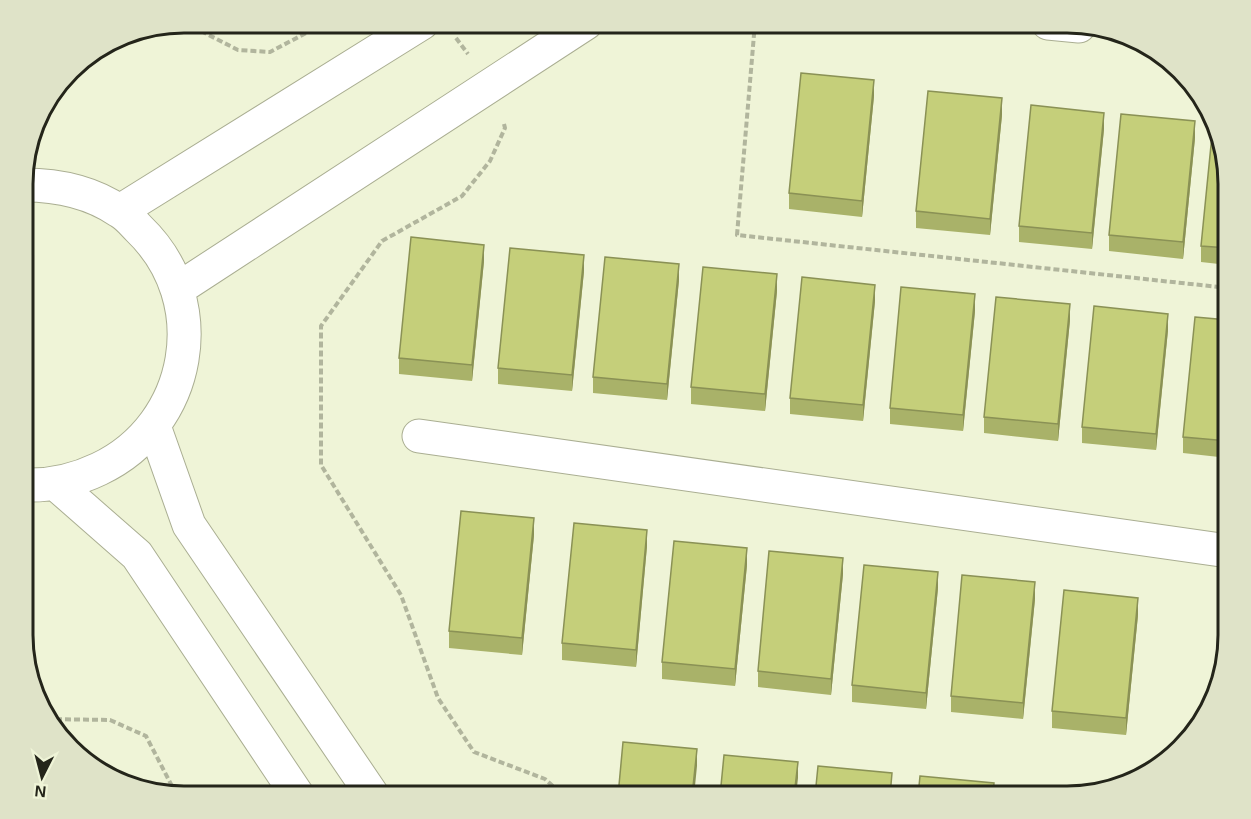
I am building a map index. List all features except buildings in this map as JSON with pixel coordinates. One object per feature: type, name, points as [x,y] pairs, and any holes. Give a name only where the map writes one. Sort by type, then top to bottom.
[{"type":"street","points":[[120,211],[404,33]]},
{"type":"street","points":[[178,289],[569,33]]},
{"type":"street","points":[[33,186],[75,190],[120,211],[156,246],[178,289],[185,336],[178,384],[154,426],[119,459],[80,478],[56,484],[33,485]]},
{"type":"street","points":[[154,426],[189,525],[366,786]]},
{"type":"street","points":[[419,436],[1218,550]]},
{"type":"street","points":[[56,484],[137,555],[291,786]]},
{"type":"path","points":[[205,33],[238,50],[270,52],[305,33]]},
{"type":"path","points":[[754,33],[737,235],[1218,287]]},
{"type":"path","points":[[58,719],[110,720],[146,736],[172,785]]}]
